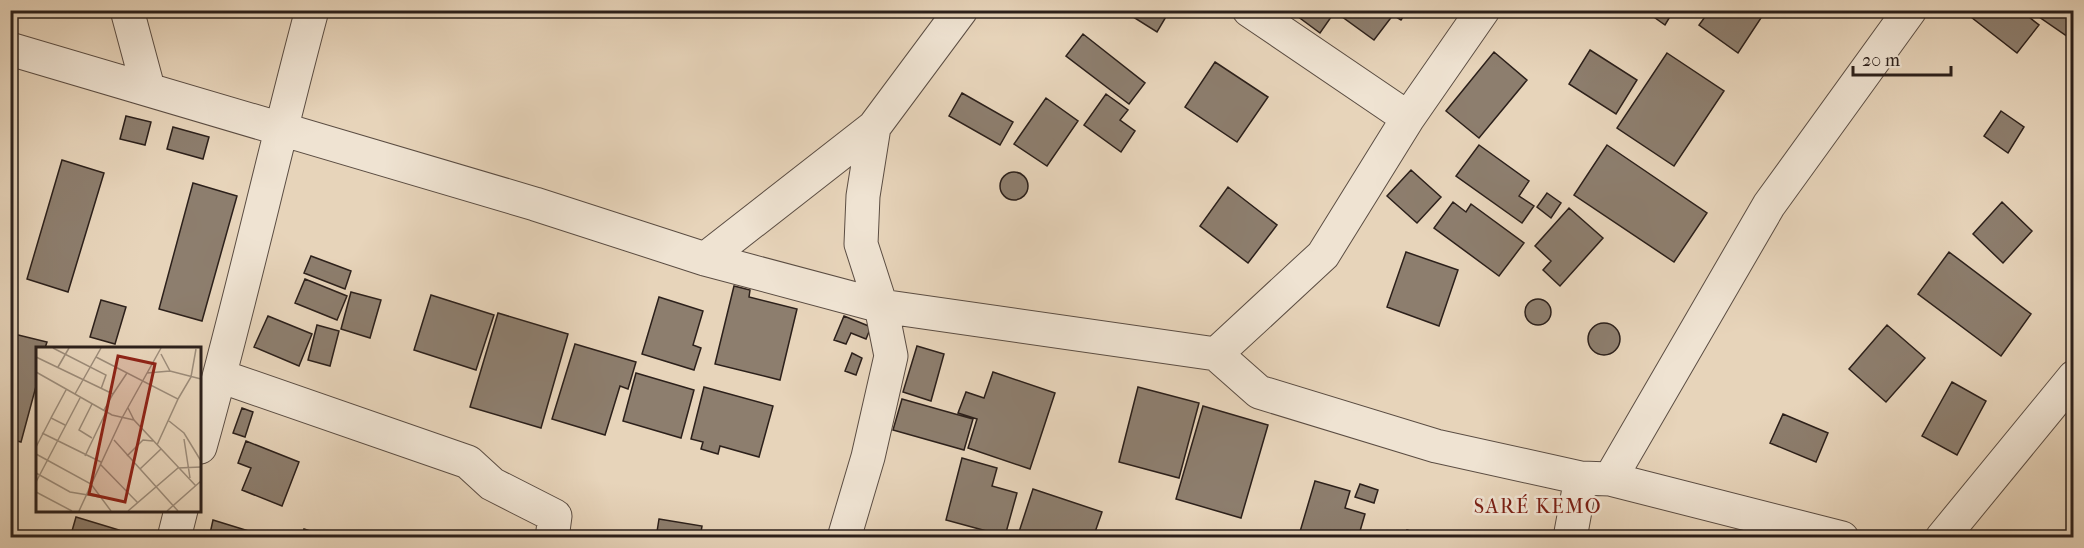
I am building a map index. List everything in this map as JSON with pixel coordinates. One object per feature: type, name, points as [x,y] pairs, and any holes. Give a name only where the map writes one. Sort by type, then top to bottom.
[{"type":"street","points":[[127,10],[148,88]]},
{"type":"street","points":[[201,443],[312,10]]},
{"type":"street","points":[[705,260],[874,127],[961,10]]},
{"type":"street","points":[[1249,10],[1408,118]]},
{"type":"street","points":[[1216,354],[1323,255],[1408,118],[1483,10]]},
{"type":"street","points":[[1570,537],[1595,478],[1769,205],[1910,10]]},
{"type":"street","points":[[10,49],[535,204],[705,260],[881,306],[1216,354],[1259,392],[1436,446],[1595,478],[1842,537]]},
{"type":"street","points":[[844,537],[868,457],[891,356],[881,306],[861,244],[863,196],[874,127]]},
{"type":"street","points":[[220,376],[468,462],[492,484],[562,530]]},
{"type":"street","points":[[1942,537],[2073,377]]},
{"type":"street","points":[[174,537],[181,512]]},
{"type":"building","points":[[1122,10],[1170,10],[1157,32]]},
{"type":"building","points":[[1289,10],[1336,10],[1320,33]]},
{"type":"building","points":[[1345,10],[1408,10],[1401,20],[1393,15],[1374,40],[1341,16]]},
{"type":"building","points":[[1644,10],[1674,10],[1665,25]]},
{"type":"building","points":[[1710,10],[1750,10],[1761,18],[1738,53],[1699,25]]},
{"type":"building","points":[[1962,10],[2020,10],[2039,25],[2017,53]]},
{"type":"building","points":[[2029,10],[2074,10],[2074,41]]},
{"type":"building","points":[[1083,34],[1145,83],[1129,104],[1066,56]]},
{"type":"building","points":[[1590,50],[1637,80],[1616,114],[1569,84]]},
{"type":"building","points":[[1494,52],[1527,80],[1479,138],[1446,111]]},
{"type":"building","points":[[1667,53],[1724,91],[1674,166],[1617,128]]},
{"type":"building","points":[[1215,62],[1268,97],[1237,142],[1185,107]]},
{"type":"building","points":[[962,93],[1013,122],[1000,145],[949,116]]},
{"type":"building","points":[[1106,94],[1128,110],[1120,120],[1135,131],[1121,152],[1084,125]]},
{"type":"building","points":[[1046,98],[1078,121],[1047,166],[1014,144]]},
{"type":"building","points":[[2001,111],[2024,127],[2008,153],[1984,136]]},
{"type":"building","points":[[126,116],[151,122],[145,145],[120,139]]},
{"type":"building","points":[[173,127],[209,137],[203,159],[167,149]]},
{"type":"building","points":[[1479,145],[1529,181],[1519,196],[1534,206],[1522,223],[1456,176]]},
{"type":"building","points":[[1607,145],[1707,213],[1674,262],[1574,195]]},
{"type":"building","points":[[62,160],[104,173],[68,292],[27,279]]},
{"type":"building","points":[[1411,170],[1441,197],[1417,223],[1387,196]]},
{"type":"building","points":[[1014,172],[1024,176],[1028,186],[1024,196],[1014,200],[1004,196],[1000,186],[1004,176]]},
{"type":"building","points":[[193,183],[237,196],[202,321],[159,309]]},
{"type":"building","points":[[1228,187],[1277,225],[1248,263],[1200,226]]},
{"type":"building","points":[[1547,193],[1561,203],[1551,218],[1537,207]]},
{"type":"building","points":[[1453,202],[1466,212],[1471,204],[1524,243],[1499,276],[1434,228]]},
{"type":"building","points":[[2002,202],[2032,231],[2003,263],[1973,234]]},
{"type":"building","points":[[1569,208],[1603,238],[1560,286],[1543,270],[1551,261],[1535,246]]},
{"type":"building","points":[[1406,252],[1458,270],[1439,326],[1387,307]]},
{"type":"building","points":[[1949,252],[2031,314],[2001,356],[1918,294]]},
{"type":"building","points":[[311,256],[351,271],[345,289],[304,273]]},
{"type":"building","points":[[305,279],[347,296],[337,320],[295,303]]},
{"type":"building","points":[[734,286],[750,290],[749,297],[797,309],[780,380],[715,364]]},
{"type":"building","points":[[351,292],[381,300],[370,338],[341,329]]},
{"type":"building","points":[[431,295],[494,315],[476,370],[414,350]]},
{"type":"building","points":[[659,297],[703,311],[693,345],[701,348],[694,370],[642,354]]},
{"type":"building","points":[[1538,299],[1547,303],[1551,312],[1547,321],[1538,325],[1529,321],[1525,312],[1529,303]]},
{"type":"building","points":[[101,300],[126,307],[115,344],[90,337]]},
{"type":"building","points":[[498,313],[568,334],[541,428],[470,407]]},
{"type":"building","points":[[268,316],[312,334],[299,366],[254,347]]},
{"type":"building","points":[[844,316],[871,327],[866,339],[851,333],[846,344],[834,340]]},
{"type":"building","points":[[1604,323],[1615,328],[1620,339],[1615,350],[1604,355],[1593,350],[1588,339],[1593,328]]},
{"type":"building","points":[[317,325],[339,331],[330,366],[308,360]]},
{"type":"building","points":[[1887,325],[1925,358],[1886,402],[1849,369]]},
{"type":"building","points":[[10,333],[47,342],[45,347],[36,347],[36,386],[21,442],[10,439]]},
{"type":"building","points":[[575,344],[636,362],[628,389],[620,386],[605,435],[552,419]]},
{"type":"building","points":[[917,346],[944,354],[931,401],[903,392]]},
{"type":"building","points":[[852,353],[862,358],[856,375],[845,371]]},
{"type":"building","points":[[993,372],[1055,393],[1030,469],[968,448],[977,419],[958,413],[966,392],[984,398]]},
{"type":"building","points":[[636,373],[694,390],[681,438],[623,421]]},
{"type":"building","points":[[1952,382],[1986,401],[1957,455],[1922,436]]},
{"type":"building","points":[[704,387],[773,406],[759,457],[720,446],[718,454],[701,449],[703,442],[691,439]]},
{"type":"building","points":[[1138,387],[1199,403],[1179,478],[1119,462]]},
{"type":"building","points":[[902,399],[973,419],[964,450],[893,430]]},
{"type":"building","points":[[1203,406],[1268,425],[1241,518],[1176,499]]},
{"type":"building","points":[[242,408],[253,412],[245,437],[233,433]]},
{"type":"building","points":[[1783,414],[1828,433],[1816,462],[1770,443]]},
{"type":"building","points":[[246,441],[299,462],[282,506],[242,490],[251,468],[238,463]]},
{"type":"building","points":[[962,458],[997,468],[992,486],[1017,493],[1005,536],[946,520]]},
{"type":"building","points":[[1315,481],[1350,491],[1345,508],[1365,514],[1358,538],[1306,538],[1299,535]]},
{"type":"building","points":[[1360,484],[1378,490],[1374,503],[1355,497]]},
{"type":"building","points":[[1033,489],[1102,512],[1093,538],[1017,538]]},
{"type":"building","points":[[76,517],[119,530],[117,538],[70,538]]},
{"type":"building","points":[[659,519],[702,526],[700,538],[656,538]]},
{"type":"building","points":[[213,520],[252,532],[251,536],[254,538],[209,538]]},
{"type":"building","points":[[304,529],[332,538],[301,538]]},
{"type":"building","points":[[1407,530],[1434,538],[1405,538]]},
{"type":"district","name":"SARÉ KEMO","points":[[1538,506]]}]
